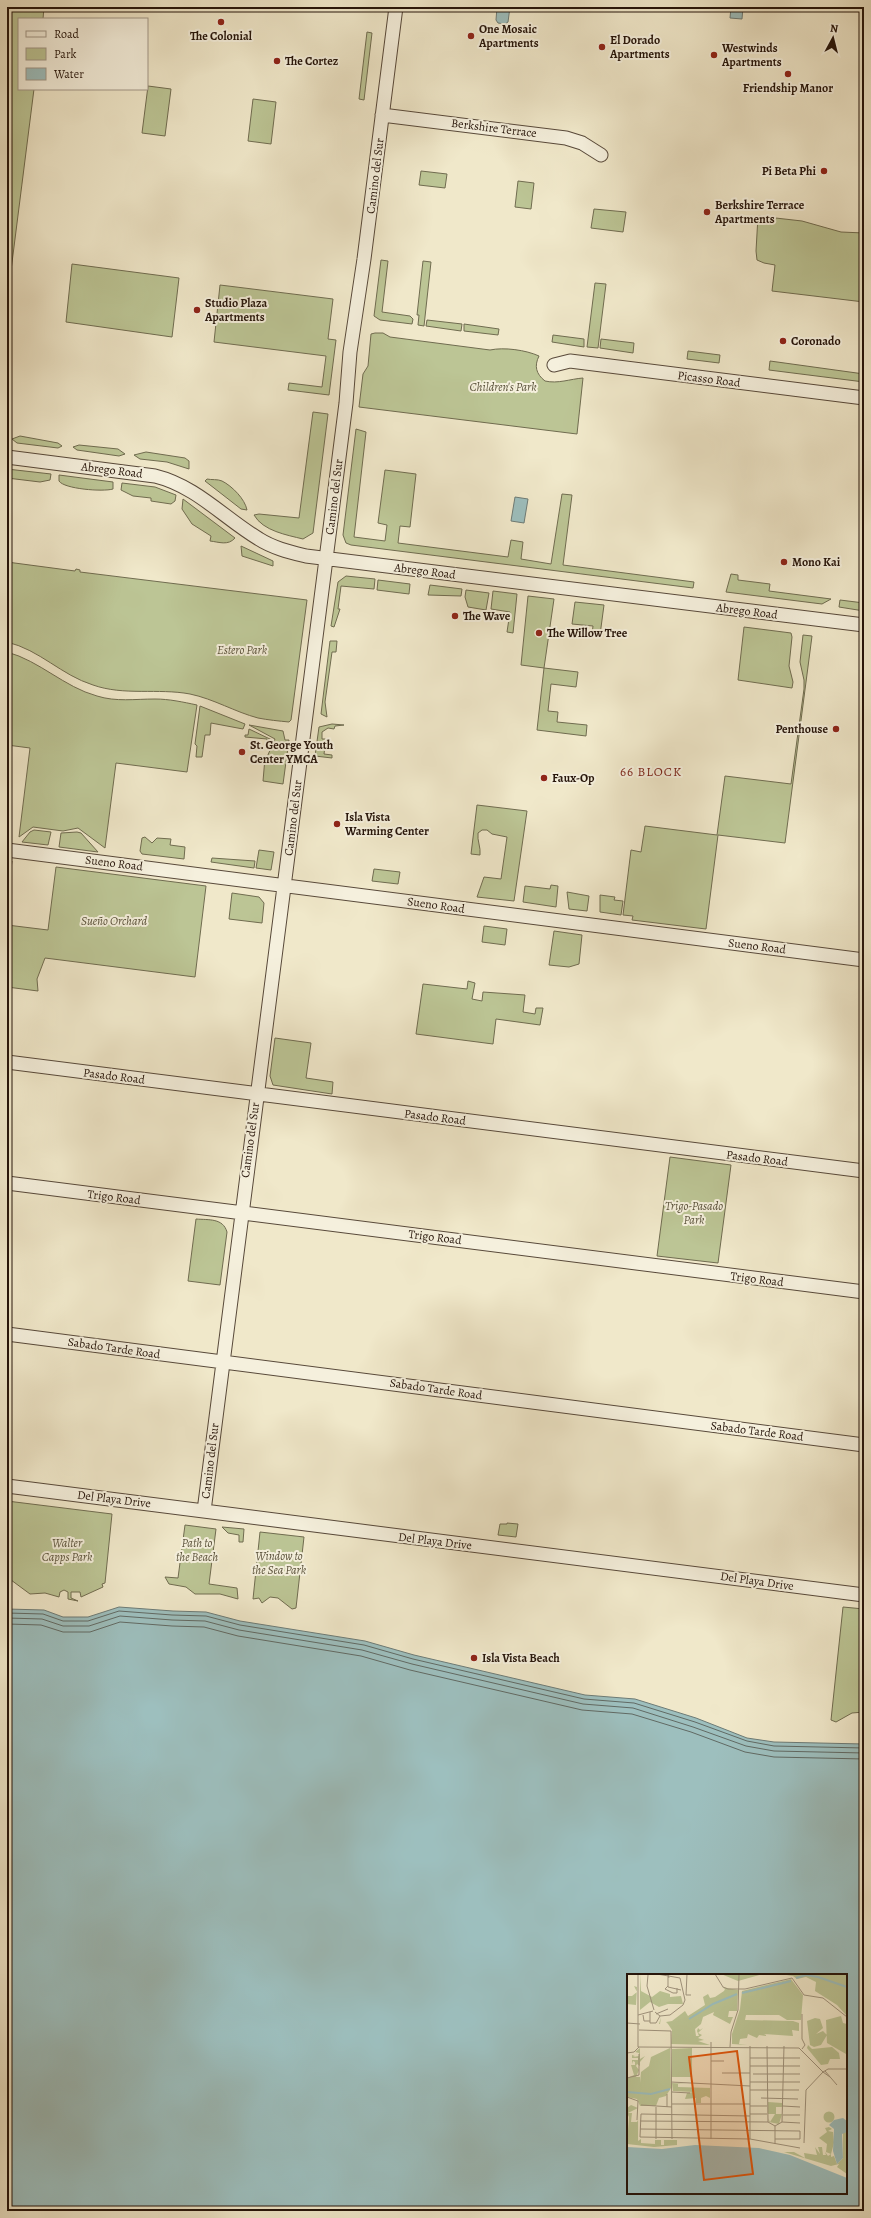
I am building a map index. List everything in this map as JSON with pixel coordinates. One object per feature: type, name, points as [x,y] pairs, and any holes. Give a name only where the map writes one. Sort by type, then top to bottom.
[{"type":"street","name":"Camino del Sur","points":[[204,1511],[240,1213],[284,885],[326,558],[350,352],[396,7]]},
{"type":"street","name":"Berkshire Terrace","points":[[382,115],[566,138],[582,144],[601,155]]},
{"type":"street","name":"Picasso Road","points":[[554,364],[570,361],[864,398]]},
{"type":"street","name":"Abrego Road","points":[[7,457],[169,479],[194,492],[260,540],[282,550],[326,558],[864,626]]},
{"type":"street","name":"Sueno Road","points":[[7,850],[864,960]]},
{"type":"street","name":"Pasado Road","points":[[7,1062],[864,1171]]},
{"type":"street","name":"Trigo Road","points":[[7,1183],[864,1292]]},
{"type":"street","name":"Sabado Tarde Road","points":[[7,1334],[864,1445]]},
{"type":"street","name":"Del Playa Drive","points":[[7,1486],[864,1595]]},
{"type":"green space","points":[[7,7],[44,7],[43,18],[18,18],[18,90],[34,90],[7,302]]},
{"type":"green space","points":[[367,32],[372,33],[364,100],[359,99]]},
{"type":"green space","points":[[148,86],[171,89],[165,136],[142,133]]},
{"type":"green space","points":[[253,99],[276,102],[271,144],[248,141]]},
{"type":"green space","points":[[421,171],[447,174],[445,188],[419,185]]},
{"type":"green space","points":[[518,181],[534,183],[531,209],[515,207]]},
{"type":"green space","points":[[594,209],[626,212],[623,232],[591,228]]},
{"type":"green space","points":[[758,216],[802,221],[841,232],[864,233],[864,302],[772,291],[775,265],[757,260],[756,251]]},
{"type":"green space","points":[[381,260],[388,261],[382,312],[410,316],[413,319],[412,324],[380,320],[374,316]]},
{"type":"green space","points":[[423,261],[431,262],[424,326],[418,325],[419,315],[417,315]]},
{"type":"green space","points":[[72,264],[179,278],[172,337],[66,322]]},
{"type":"green space","points":[[595,283],[606,284],[598,348],[587,347]]},
{"type":"green space","points":[[220,285],[333,299],[328,339],[336,340],[329,395],[288,390],[289,383],[322,387],[326,356],[214,342]]},
{"type":"green space","points":[[427,320],[462,324],[461,331],[426,326]]},
{"type":"green space","points":[[464,324],[499,329],[498,335],[464,331]]},
{"type":"green space","name":"Children's Park","points":[[383,333],[390,337],[490,350],[508,349],[521,351],[539,356],[536,366],[538,373],[545,381],[559,382],[583,378],[577,434],[359,407],[363,374],[368,366],[371,334]]},
{"type":"green space","points":[[553,335],[584,339],[584,347],[552,342]]},
{"type":"green space","points":[[601,339],[634,343],[633,353],[600,348]]},
{"type":"green space","points":[[688,351],[720,355],[719,363],[687,359]]},
{"type":"green space","points":[[770,361],[864,374],[864,382],[769,370]]},
{"type":"green space","points":[[313,412],[328,414],[313,533],[303,539],[269,529],[254,515],[259,514],[299,518]]},
{"type":"green space","points":[[356,429],[366,432],[354,537],[385,541],[387,525],[378,523],[385,470],[416,474],[410,527],[400,526],[398,543],[508,557],[511,540],[523,542],[521,559],[551,564],[562,494],[572,495],[563,565],[694,582],[693,588],[351,545],[346,543],[343,535]]},
{"type":"green space","points":[[20,436],[58,443],[62,446],[58,448],[17,443],[12,439]]},
{"type":"green space","points":[[79,445],[118,449],[125,454],[119,456],[77,450],[73,447]]},
{"type":"green space","points":[[146,452],[185,458],[189,461],[189,469],[167,462],[140,459],[134,455]]},
{"type":"green space","points":[[7,469],[51,474],[50,480],[40,482],[7,478]]},
{"type":"green space","points":[[59,475],[113,482],[113,489],[93,490],[68,486],[59,481]]},
{"type":"green space","points":[[207,479],[220,480],[230,486],[241,497],[247,510],[241,509],[205,481]]},
{"type":"green space","points":[[122,483],[155,487],[176,495],[175,501],[171,504],[151,501],[151,498],[133,496],[121,490]]},
{"type":"green space","points":[[183,499],[235,538],[226,543],[210,541],[211,536],[192,524],[182,509]]},
{"type":"green space","points":[[241,546],[273,561],[273,566],[242,556]]},
{"type":"green space","name":"Estero Park","points":[[7,562],[75,571],[76,569],[80,570],[80,572],[307,600],[291,720],[289,722],[258,718],[208,699],[190,694],[178,692],[117,690],[93,685],[81,681],[30,651],[7,642]]},
{"type":"green space","points":[[731,574],[738,575],[738,580],[770,584],[769,591],[831,599],[822,604],[726,592]]},
{"type":"green space","points":[[346,576],[375,579],[374,589],[341,586],[338,609],[340,609],[334,627],[331,626],[338,582]]},
{"type":"green space","points":[[378,580],[410,584],[409,594],[377,590]]},
{"type":"green space","points":[[430,585],[462,589],[461,596],[428,595]]},
{"type":"green space","points":[[466,590],[489,593],[486,610],[468,607],[465,597]]},
{"type":"green space","points":[[493,591],[517,594],[513,633],[507,632],[510,612],[491,609]]},
{"type":"green space","points":[[528,596],[554,599],[544,668],[521,665]]},
{"type":"green space","points":[[840,600],[864,603],[864,611],[839,607]]},
{"type":"green space","points":[[575,602],[604,605],[600,635],[592,634],[593,626],[572,624]]},
{"type":"green space","points":[[744,627],[791,633],[792,637],[789,666],[793,682],[792,688],[738,680]]},
{"type":"green space","points":[[803,635],[812,636],[785,843],[718,835],[706,929],[632,920],[633,916],[623,915],[631,850],[641,852],[645,826],[717,835],[725,776],[791,784],[804,689],[804,680],[800,662]]},
{"type":"green space","points":[[330,641],[337,641],[336,652],[332,652],[325,702],[327,717],[321,714]]},
{"type":"green space","points":[[7,652],[30,661],[74,687],[104,698],[118,700],[155,699],[197,705],[187,772],[116,763],[105,848],[78,828],[63,831],[33,827],[19,837],[30,748],[7,745]]},
{"type":"green space","points":[[544,668],[578,672],[576,687],[551,684],[548,711],[558,712],[557,722],[587,725],[586,736],[537,730]]},
{"type":"green space","points":[[200,706],[245,724],[243,729],[211,723],[210,735],[205,735],[202,757],[196,757],[197,746],[195,744]]},
{"type":"green space","points":[[332,724],[344,725],[335,726],[334,729],[328,728],[322,732],[322,739],[326,739],[324,754],[332,755],[332,758],[315,756],[319,727]]},
{"type":"green space","points":[[249,725],[283,731],[285,740],[289,740],[283,784],[263,781],[265,758],[267,757],[275,739]]},
{"type":"green space","points":[[249,729],[272,740],[269,749],[266,749],[267,739],[245,737],[245,735],[248,735]]},
{"type":"green space","points":[[477,805],[527,811],[514,901],[477,897],[484,877],[501,879],[507,837],[492,834],[487,830],[482,830],[478,833],[480,855],[471,854]]},
{"type":"green space","points":[[34,830],[51,832],[48,845],[22,842],[30,832]]},
{"type":"green space","points":[[61,833],[81,833],[98,852],[59,847]]},
{"type":"green space","points":[[145,837],[152,843],[157,838],[171,839],[170,845],[185,847],[184,859],[142,854],[140,851],[142,838]]},
{"type":"green space","points":[[259,850],[274,852],[271,870],[256,868]]},
{"type":"green space","points":[[212,858],[255,861],[254,868],[211,862]]},
{"type":"green space","points":[[7,861],[12,861],[7,901]]},
{"type":"green space","name":"Sueño Orchard","points":[[56,867],[206,886],[195,977],[45,958],[37,979],[38,991],[7,987],[7,925],[48,930]]},
{"type":"green space","points":[[374,869],[400,872],[398,884],[372,881]]},
{"type":"green space","points":[[551,885],[558,886],[556,907],[523,902],[525,886],[550,889]]},
{"type":"green space","points":[[567,892],[589,896],[587,911],[569,909]]},
{"type":"green space","points":[[232,893],[259,897],[264,903],[262,923],[229,919]]},
{"type":"green space","points":[[600,895],[615,897],[614,900],[623,901],[621,915],[600,912]]},
{"type":"green space","points":[[484,926],[507,929],[505,945],[482,942]]},
{"type":"green space","points":[[554,931],[582,935],[579,964],[569,967],[549,965]]},
{"type":"green space","points":[[468,981],[475,983],[472,999],[482,1001],[483,992],[525,995],[523,1012],[535,1014],[536,1008],[543,1008],[540,1025],[496,1019],[493,1044],[416,1034],[423,984],[467,989]]},
{"type":"green space","points":[[275,1038],[311,1043],[306,1078],[333,1082],[332,1094],[273,1085],[270,1076]]},
{"type":"green space","name":"Trigo-Pasado Park","points":[[670,1157],[731,1165],[718,1263],[657,1256]]},
{"type":"green space","points":[[196,1219],[219,1222],[225,1227],[227,1232],[220,1285],[188,1281]]},
{"type":"green space","name":"Walter Capps Park","points":[[7,1501],[112,1514],[105,1583],[102,1584],[103,1587],[81,1597],[80,1592],[71,1592],[71,1598],[78,1601],[68,1599],[68,1592],[64,1590],[60,1592],[59,1597],[45,1593],[30,1594],[7,1577]]},
{"type":"green space","points":[[500,1524],[518,1524],[516,1537],[498,1535]]},
{"type":"green space","name":"Path to the Beach","points":[[185,1525],[216,1529],[209,1584],[237,1588],[238,1599],[220,1594],[195,1594],[186,1587],[169,1584],[165,1577],[178,1578]]},
{"type":"green space","points":[[222,1527],[244,1529],[243,1542],[239,1542],[239,1535],[228,1533]]},
{"type":"green space","name":"Window to the Sea Park","points":[[260,1532],[304,1537],[296,1608],[292,1609],[278,1598],[270,1597],[262,1603],[259,1598],[253,1599]]},
{"type":"green space","points":[[843,1607],[864,1609],[864,1712],[852,1713],[836,1722],[831,1720]]},
{"type":"water","points":[[497,7],[510,7],[508,22],[505,24],[498,23],[496,20]]},
{"type":"water","points":[[731,7],[743,7],[742,19],[730,18]]},
{"type":"water","points":[[515,497],[528,499],[524,523],[511,521]]},
{"type":"water","points":[[119,1607],[206,1612],[240,1621],[365,1641],[414,1655],[585,1695],[635,1699],[696,1718],[747,1738],[774,1742],[864,1744],[864,2211],[7,2211],[7,1609],[44,1610],[63,1617],[88,1617]]},
{"type":"place","name":"The Colonial","points":[[221,22]]},
{"type":"place","name":"One Mosaic Apartments","points":[[471,36]]},
{"type":"place","name":"El Dorado Apartments","points":[[602,47]]},
{"type":"place","name":"Westwinds Apartments","points":[[714,55]]},
{"type":"place","name":"The Cortez","points":[[277,61]]},
{"type":"place","name":"Friendship Manor","points":[[788,74]]},
{"type":"place","name":"Pi Beta Phi","points":[[824,171]]},
{"type":"place","name":"Berkshire Terrace Apartments","points":[[707,212]]},
{"type":"place","name":"Studio Plaza Apartments","points":[[197,310]]},
{"type":"place","name":"Coronado","points":[[783,341]]},
{"type":"place","name":"Mono Kai","points":[[784,562]]},
{"type":"place","name":"The Wave","points":[[455,616]]},
{"type":"place","name":"The Willow Tree","points":[[539,633]]},
{"type":"place","name":"Penthouse","points":[[836,729]]},
{"type":"place","name":"St. George Youth Center YMCA","points":[[242,752]]},
{"type":"place","name":"Faux-Op","points":[[544,778]]},
{"type":"place","name":"Isla Vista Warming Center","points":[[337,824]]},
{"type":"place","name":"Isla Vista Beach","points":[[474,1658]]},
{"type":"district","name":"66 BLOCK","points":[[651,771]]}]
